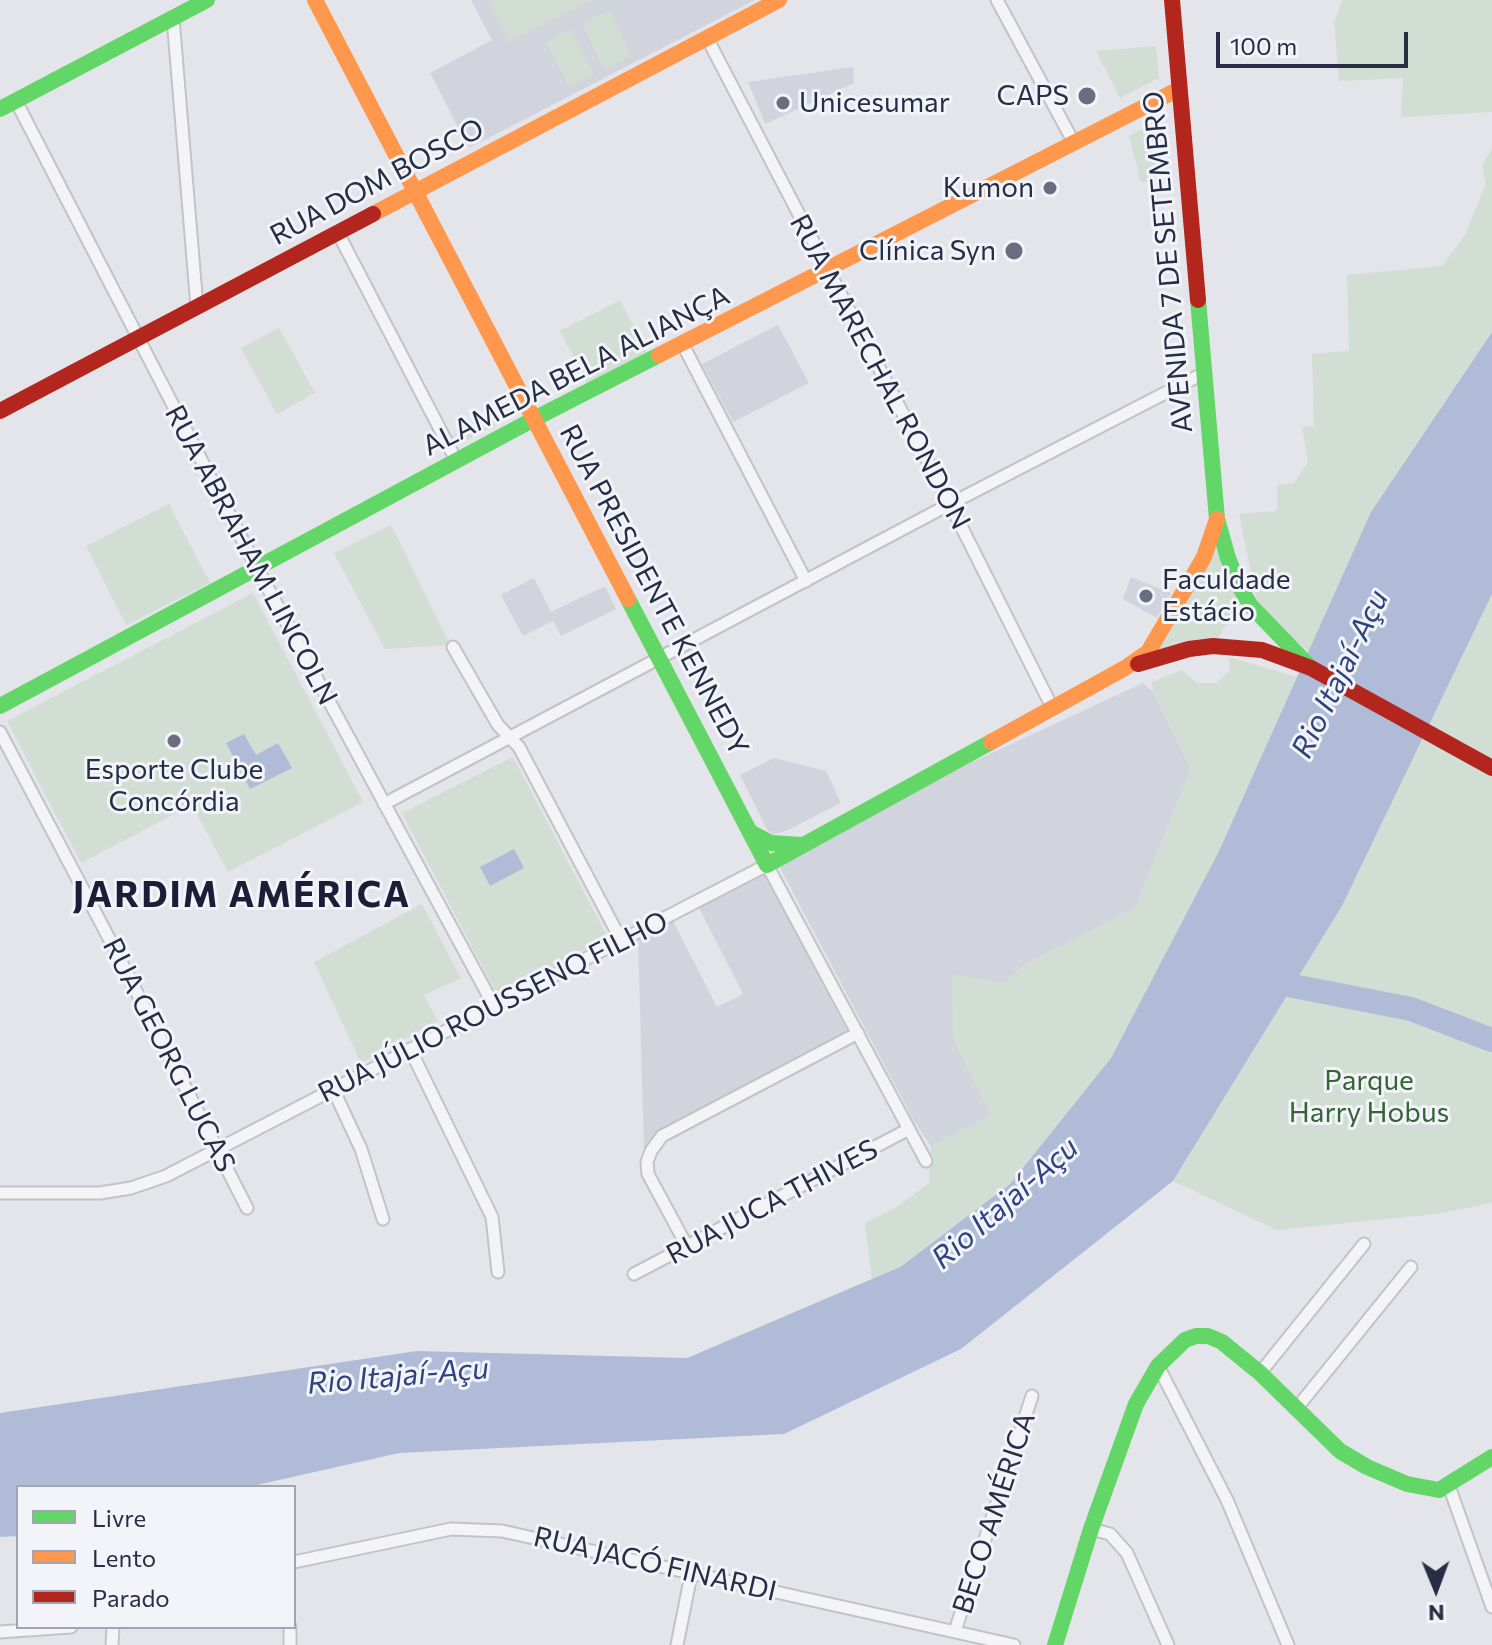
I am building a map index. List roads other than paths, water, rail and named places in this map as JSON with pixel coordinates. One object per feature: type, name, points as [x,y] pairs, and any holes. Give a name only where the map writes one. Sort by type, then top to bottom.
[{"type":"street","points":[[0,109],[207,0]]},
{"type":"street","name":"RUA PRESIDENTE KENNEDY","points":[[315,0],[767,865],[926,1161]]},
{"type":"street","name":"RUA DOM BOSCO","points":[[0,411],[779,0]]},
{"type":"street","points":[[997,0],[1074,143]]},
{"type":"street","name":"AVENIDA 7 DE SETEMBRO","points":[[1172,0],[1217,519]]},
{"type":"street","points":[[173,18],[197,307]]},
{"type":"street","name":"RUA MARECHAL RONDON","points":[[707,38],[1052,707]]},
{"type":"street","name":"ALAMEDA BELA ALIANÇA","points":[[0,706],[534,419],[1179,89]]},
{"type":"street","name":"RUA ABRAHAM LINCOLN","points":[[16,101],[136,339],[494,1006]]},
{"type":"street","points":[[338,233],[456,460]]},
{"type":"street","points":[[683,345],[806,581]]},
{"type":"street","points":[[384,804],[1204,373]]},
{"type":"street","points":[[1217,519],[1228,558],[1251,606],[1311,668]]},
{"type":"street","points":[[767,865],[1125,668],[1148,652],[1204,557],[1217,519]]},
{"type":"street","points":[[1125,668],[1189,649],[1235,646],[1262,650],[1311,668],[1492,768]]},
{"type":"street","points":[[453,647],[498,725],[519,747],[621,940]]},
{"type":"street","name":"RUA GEORG LUCAS","points":[[0,732],[247,1208]]},
{"type":"street","points":[[752,833],[771,843],[804,845]]},
{"type":"street","name":"RUA JÚLIO ROUSSENQ FILHO","points":[[0,1193],[100,1193],[131,1188],[166,1176],[767,865]]},
{"type":"street","points":[[688,1248],[648,1174],[647,1162],[651,1151],[662,1136],[858,1033]]},
{"type":"street","points":[[410,1049],[492,1217],[498,1272]]},
{"type":"street","points":[[333,1089],[361,1149],[383,1219]]},
{"type":"street","name":"RUA JUCA THIVES","points":[[634,1274],[909,1129]]},
{"type":"street","points":[[1260,1373],[1364,1244]]},
{"type":"street","points":[[1296,1409],[1411,1267]]},
{"type":"street","points":[[1055,1645],[1091,1529],[1136,1404],[1158,1366],[1185,1340],[1208,1336],[1222,1342],[1260,1373],[1340,1451],[1367,1467],[1417,1488],[1439,1490],[1449,1486],[1492,1457]]},
{"type":"street","points":[[1158,1366],[1227,1500],[1288,1645]]},
{"type":"street","name":"BECO AMÉRICA","points":[[955,1631],[1032,1396]]},
{"type":"street","points":[[1449,1486],[1492,1607]]},
{"type":"street","name":"RUA JACÓ FINARDI","points":[[296,1562],[429,1532],[476,1528],[534,1537],[691,1575],[1014,1645]]},
{"type":"street","points":[[1091,1529],[1110,1534],[1127,1553],[1168,1645]]},
{"type":"street","points":[[677,1645],[691,1575]]},
{"type":"street","points":[[0,1632],[54,1629]]},
{"type":"street","points":[[37,1631],[37,1645]]},
{"type":"water","name":"Rio Itajaí-Açu","points":[[1492,332],[1492,594],[1342,906],[1173,1181],[961,1349],[784,1434],[399,1453],[257,1485],[16,1485],[16,1536],[0,1537],[0,1413],[417,1351],[687,1358],[900,1267],[1010,1184],[1111,1058],[1219,851],[1371,512]]},
{"type":"water","points":[[244,734],[256,755],[278,743],[292,768],[250,789],[226,743]]},
{"type":"water","points":[[514,849],[524,868],[490,886],[480,867]]},
{"type":"waterway","points":[[1264,977],[1293,986],[1411,1009],[1492,1040]]},
{"type":"place","name":"CAPS","points":[[1087,96]]},
{"type":"place","name":"Unicesumar","points":[[783,103]]},
{"type":"place","name":"Kumon","points":[[1050,188]]},
{"type":"place","name":"Clínica Syn","points":[[1014,251]]},
{"type":"place","name":"Faculdade Estácio","points":[[1146,596]]},
{"type":"place","name":"Esporte Clube Concórdia","points":[[174,741]]},
{"type":"district","name":"JARDIM AMÉRICA","points":[[242,895]]},
{"type":"park label","name":"Parque Harry Hobus","points":[[1369,1097]]}]
